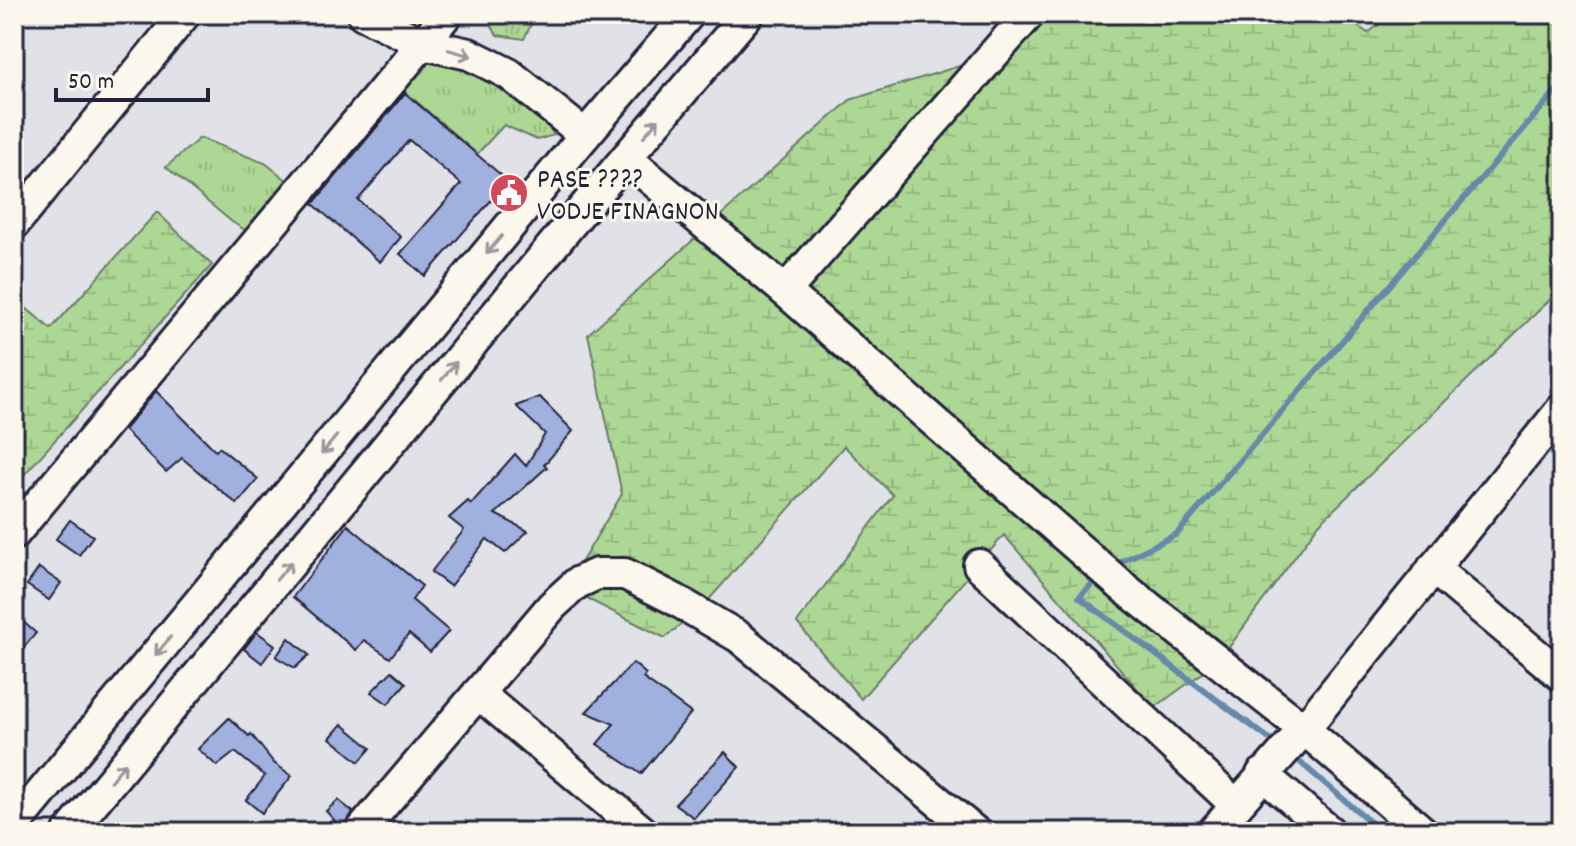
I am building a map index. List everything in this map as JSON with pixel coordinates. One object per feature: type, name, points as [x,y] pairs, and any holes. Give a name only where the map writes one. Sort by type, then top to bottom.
[{"type":"street","points":[[14,224],[185,14]]},
{"type":"street","points":[[363,14],[423,44],[469,54],[509,74],[585,135]]},
{"type":"street","points":[[14,534],[447,14]]},
{"type":"street","points":[[14,826],[585,135],[689,14]]},
{"type":"street","points":[[69,832],[748,14]]},
{"type":"street","points":[[785,291],[1029,14]]},
{"type":"street","points":[[626,158],[785,291],[1123,587],[1304,729],[1423,832]]},
{"type":"street","points":[[1213,832],[1304,729],[1562,409]]},
{"type":"street","points":[[979,565],[1236,805]]},
{"type":"street","points":[[1433,568],[1562,676]]},
{"type":"street","points":[[360,832],[552,606],[577,583],[597,574],[625,574],[739,637],[975,832]]},
{"type":"street","points":[[478,693],[643,832]]},
{"type":"street","points":[[1262,774],[1330,832]]},
{"type":"green space","points":[[485,14],[536,14],[524,39],[497,35]]},
{"type":"green space","points":[[1040,14],[1339,14],[1368,33],[1392,14],[1562,14],[1562,288],[1319,524],[1219,661],[1154,708],[1004,535],[861,699],[797,623],[893,495],[844,446],[706,603],[665,638],[566,588],[622,494],[588,334],[850,100],[1008,51]]},
{"type":"green space","points":[[432,47],[532,102],[554,135],[537,140],[504,125],[477,154],[401,88]]},
{"type":"green space","points":[[200,138],[265,163],[288,181],[271,230],[253,235],[232,222],[166,167]]},
{"type":"green space","points":[[157,212],[212,265],[14,486],[14,298],[51,329]]},
{"type":"building","points":[[405,93],[508,181],[425,276],[400,254],[461,184],[409,140],[358,200],[401,237],[380,262],[313,204]]},
{"type":"building","points":[[156,391],[216,451],[219,447],[258,479],[237,504],[182,458],[166,472],[124,430]]},
{"type":"building","points":[[540,397],[573,431],[544,465],[547,467],[495,514],[528,531],[505,553],[487,539],[450,586],[431,572],[464,530],[449,518],[468,501],[471,504],[515,454],[526,466],[545,434],[516,406]]},
{"type":"building","points":[[70,520],[93,536],[79,555],[56,539]]},
{"type":"building","points":[[348,525],[422,586],[412,600],[449,631],[430,652],[409,634],[390,658],[364,640],[356,650],[293,597]]},
{"type":"building","points":[[39,568],[61,583],[49,600],[27,585]]},
{"type":"building","points":[[14,614],[36,633],[14,659]]},
{"type":"building","points":[[257,632],[275,645],[262,663],[244,649]]},
{"type":"building","points":[[289,638],[309,655],[295,668],[276,657]]},
{"type":"building","points":[[633,663],[646,674],[643,678],[691,713],[641,774],[597,744],[614,724],[586,712]]},
{"type":"building","points":[[392,671],[406,683],[388,704],[371,692]]},
{"type":"building","points":[[229,718],[249,736],[251,734],[274,763],[292,776],[262,813],[246,800],[265,776],[235,752],[217,766],[198,749]]},
{"type":"building","points":[[342,724],[371,748],[359,762],[330,738]]},
{"type":"building","points":[[725,752],[739,767],[694,818],[675,804]]},
{"type":"building","points":[[338,800],[353,812],[342,829],[326,811]]},
{"type":"waterway","points":[[1111,567],[1177,534],[1562,84]]},
{"type":"waterway","points":[[1099,577],[1079,597],[1268,738]]},
{"type":"waterway","points":[[1301,763],[1382,832]]},
{"type":"place","name":"PASE ???? VODJE FINAGNON","points":[[509,193]]}]
